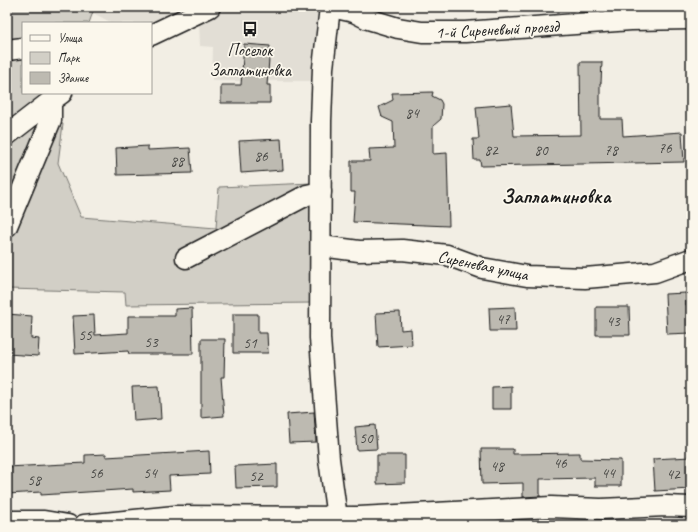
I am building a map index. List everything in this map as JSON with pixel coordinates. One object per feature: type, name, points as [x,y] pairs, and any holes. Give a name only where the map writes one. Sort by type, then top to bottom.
[{"type":"street","points":[[152,35],[210,7]]},
{"type":"street","points":[[330,7],[323,68],[320,338],[329,459],[337,520]]},
{"type":"street","name":"1-й Сиреневый проезд","points":[[330,7],[354,12],[368,19],[398,28],[422,32],[465,32],[631,20],[691,19]]},
{"type":"street","points":[[7,50],[22,48]]},
{"type":"street","points":[[7,135],[57,97]]},
{"type":"street","points":[[7,226],[51,120],[57,97]]},
{"type":"street","points":[[186,258],[307,195],[321,192]]},
{"type":"street","name":"Сиреневая улица","points":[[321,246],[359,251],[402,250],[440,254],[482,268],[527,276],[585,278],[655,272],[691,259]]},
{"type":"street","points":[[84,525],[175,516],[337,520],[359,517],[551,507],[601,509],[666,506],[691,507]]},
{"type":"street","points":[[7,521],[44,521],[68,525]]},
{"type":"shaded area","points":[[82,7],[192,7],[152,25],[152,22],[110,22]]},
{"type":"shaded area","points":[[234,7],[321,7],[314,81],[212,81],[213,47],[200,46],[199,22]]},
{"type":"green space","points":[[7,7],[82,7],[93,12],[89,22],[22,22],[22,94],[46,94],[7,123]]},
{"type":"green space","points":[[35,122],[40,123],[7,204],[7,146]]},
{"type":"green space","points":[[58,122],[63,124],[58,163],[81,217],[216,228],[219,187],[312,183],[313,303],[126,305],[125,292],[7,289],[7,238]]},
{"type":"building","points":[[244,44],[270,46],[267,85],[270,85],[270,103],[221,103],[221,85],[241,85]]},
{"type":"building","points":[[580,62],[602,62],[600,83],[600,119],[622,119],[623,136],[682,132],[684,162],[481,166],[480,160],[474,160],[473,139],[479,139],[476,107],[511,104],[514,136],[581,135]]},
{"type":"building","points":[[433,92],[432,96],[440,100],[442,104],[441,119],[433,126],[433,154],[447,153],[449,226],[353,222],[355,192],[351,192],[351,161],[370,161],[369,149],[394,148],[393,122],[382,117],[379,107],[393,100],[392,93]]},
{"type":"building","points":[[281,139],[283,170],[241,173],[239,141]]},
{"type":"building","points":[[148,146],[148,150],[190,148],[192,173],[117,175],[116,148]]},
{"type":"building","points":[[686,293],[686,305],[691,305],[691,333],[667,334],[665,294]]},
{"type":"building","points":[[515,307],[516,331],[490,331],[489,308]]},
{"type":"building","points":[[596,307],[629,307],[630,335],[596,335]]},
{"type":"building","points":[[192,308],[193,354],[129,354],[128,351],[75,354],[73,316],[94,315],[95,335],[128,333],[128,316],[175,316],[175,309]]},
{"type":"building","points":[[400,312],[401,330],[411,329],[412,345],[378,347],[376,313]]},
{"type":"building","points":[[7,314],[32,316],[31,338],[39,339],[38,356],[7,354]]},
{"type":"building","points":[[233,314],[258,314],[258,333],[267,333],[268,353],[233,353]]},
{"type":"building","points":[[201,339],[225,339],[224,377],[221,377],[224,416],[201,418]]},
{"type":"building","points":[[159,386],[161,419],[134,421],[132,387]]},
{"type":"building","points":[[511,386],[511,409],[492,409],[492,387]]},
{"type":"building","points":[[314,412],[316,442],[289,443],[287,414]]},
{"type":"building","points":[[375,425],[377,449],[357,450],[355,427]]},
{"type":"building","points":[[481,449],[513,449],[513,454],[580,453],[580,459],[621,460],[621,486],[595,486],[595,478],[540,479],[540,496],[523,497],[523,483],[482,484]]},
{"type":"building","points":[[209,451],[210,474],[169,476],[170,490],[133,492],[133,489],[41,495],[41,492],[7,494],[7,467],[85,463],[85,455],[106,454],[106,457]]},
{"type":"building","points":[[377,455],[405,455],[405,483],[377,484]]},
{"type":"building","points":[[691,457],[691,489],[655,491],[653,459]]},
{"type":"building","points":[[277,464],[277,487],[236,488],[235,466]]},
{"type":"place","name":"Поселок Заплатиновка","points":[[250,29]]},
{"type":"district","name":"Заплатиновка","points":[[556,196]]}]
